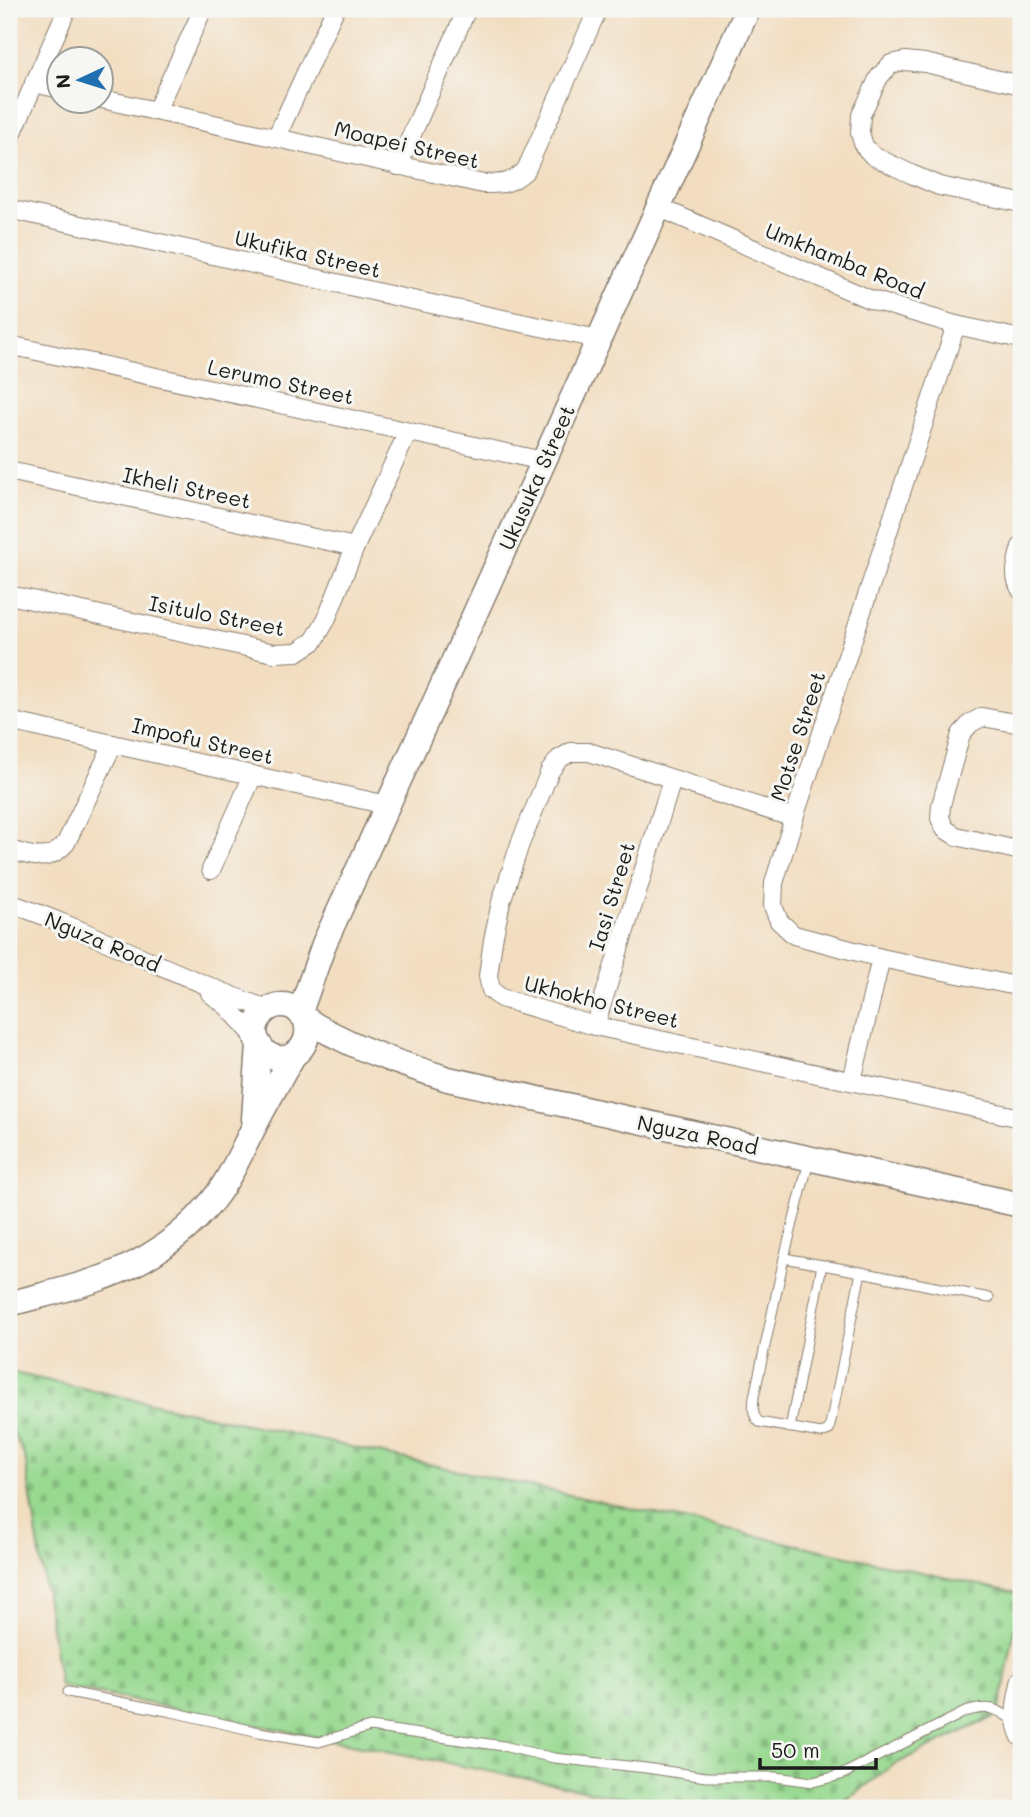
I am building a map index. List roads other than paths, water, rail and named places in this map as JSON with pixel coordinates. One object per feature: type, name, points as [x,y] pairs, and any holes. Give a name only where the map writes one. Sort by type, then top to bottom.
[{"type":"street","points":[[9,141],[67,9]]},
{"type":"street","points":[[156,111],[203,9]]},
{"type":"street","points":[[276,138],[335,9]]},
{"type":"street","points":[[398,166],[467,9]]},
{"type":"street","name":"Moapei Street","points":[[116,102],[398,166],[483,184],[501,184],[515,180],[526,170],[598,9]]},
{"type":"street","name":"Ukusuka Street","points":[[303,1015],[324,944],[748,9]]},
{"type":"street","points":[[1021,85],[925,63],[905,61],[891,64],[879,76],[861,115],[860,133],[864,146],[873,156],[911,174],[940,186],[1021,203]]},
{"type":"street","points":[[33,83],[46,86]]},
{"type":"street","name":"Umkhamba Road","points":[[658,207],[869,299],[956,325],[1021,339]]},
{"type":"street","name":"Ukufika Street","points":[[9,209],[598,339]]},
{"type":"street","name":"Motse Street","points":[[956,325],[794,818],[774,883],[773,906],[779,921],[794,935],[881,958],[1021,987]]},
{"type":"street","name":"Lerumo Street","points":[[9,345],[543,461]]},
{"type":"street","name":"Isitulo Street","points":[[9,596],[274,653],[297,652],[314,641],[326,620],[355,547],[408,432]]},
{"type":"street","name":"Ikheli Street","points":[[9,471],[355,547]]},
{"type":"street","points":[[1021,547],[1016,563],[1016,577],[1021,590]]},
{"type":"street","points":[[1021,724],[982,717],[971,723],[961,734],[941,805],[940,818],[945,829],[956,836],[1021,851]]},
{"type":"street","name":"Impofu Street","points":[[9,721],[387,806]]},
{"type":"street","points":[[9,850],[42,857],[53,855],[60,850],[66,843],[113,744]]},
{"type":"street","name":"Ukhokho Street","points":[[794,818],[589,752],[572,752],[559,759],[550,771],[520,844],[501,902],[488,976],[491,990],[501,998],[594,1026],[1021,1118]]},
{"type":"street","points":[[211,870],[253,775]]},
{"type":"street","name":"Iasi Street","points":[[594,1026],[672,780]]},
{"type":"street","name":"Nguza Road","points":[[9,903],[52,918],[197,982],[271,1007]]},
{"type":"street","name":"Ukusuka Street","points":[[271,1007],[324,944]]},
{"type":"street","points":[[852,1081],[881,958]]},
{"type":"street","name":"Nguza Road","points":[[197,982],[227,1006],[258,1041]]},
{"type":"street","points":[[9,1304],[108,1276],[137,1262],[168,1243],[208,1206],[235,1167],[254,1127],[296,1053],[306,1044],[308,1027],[303,1015],[293,1007],[271,1007],[257,1021],[254,1127]]},
{"type":"street","name":"Nguza Road","points":[[303,1015],[340,1038],[377,1056],[448,1079],[1021,1205]]},
{"type":"street","points":[[258,1041],[267,1054],[275,1057],[284,1058],[296,1053]]},
{"type":"street","name":"Nguza Road","points":[[296,1053],[322,1050],[377,1056]]},
{"type":"street","points":[[1019,1730],[1015,1710],[1021,1679]]},
{"type":"lane","points":[[809,1159],[783,1258],[754,1396],[753,1410],[760,1422],[821,1433],[829,1430],[861,1272]]},
{"type":"lane","points":[[783,1258],[989,1298]]},
{"type":"lane","points":[[790,1428],[822,1265]]},
{"type":"lane","points":[[68,1692],[319,1742],[370,1727],[503,1745],[554,1758],[706,1777],[775,1777],[813,1782],[841,1775],[954,1717],[978,1708],[998,1710],[1019,1730]]}]
